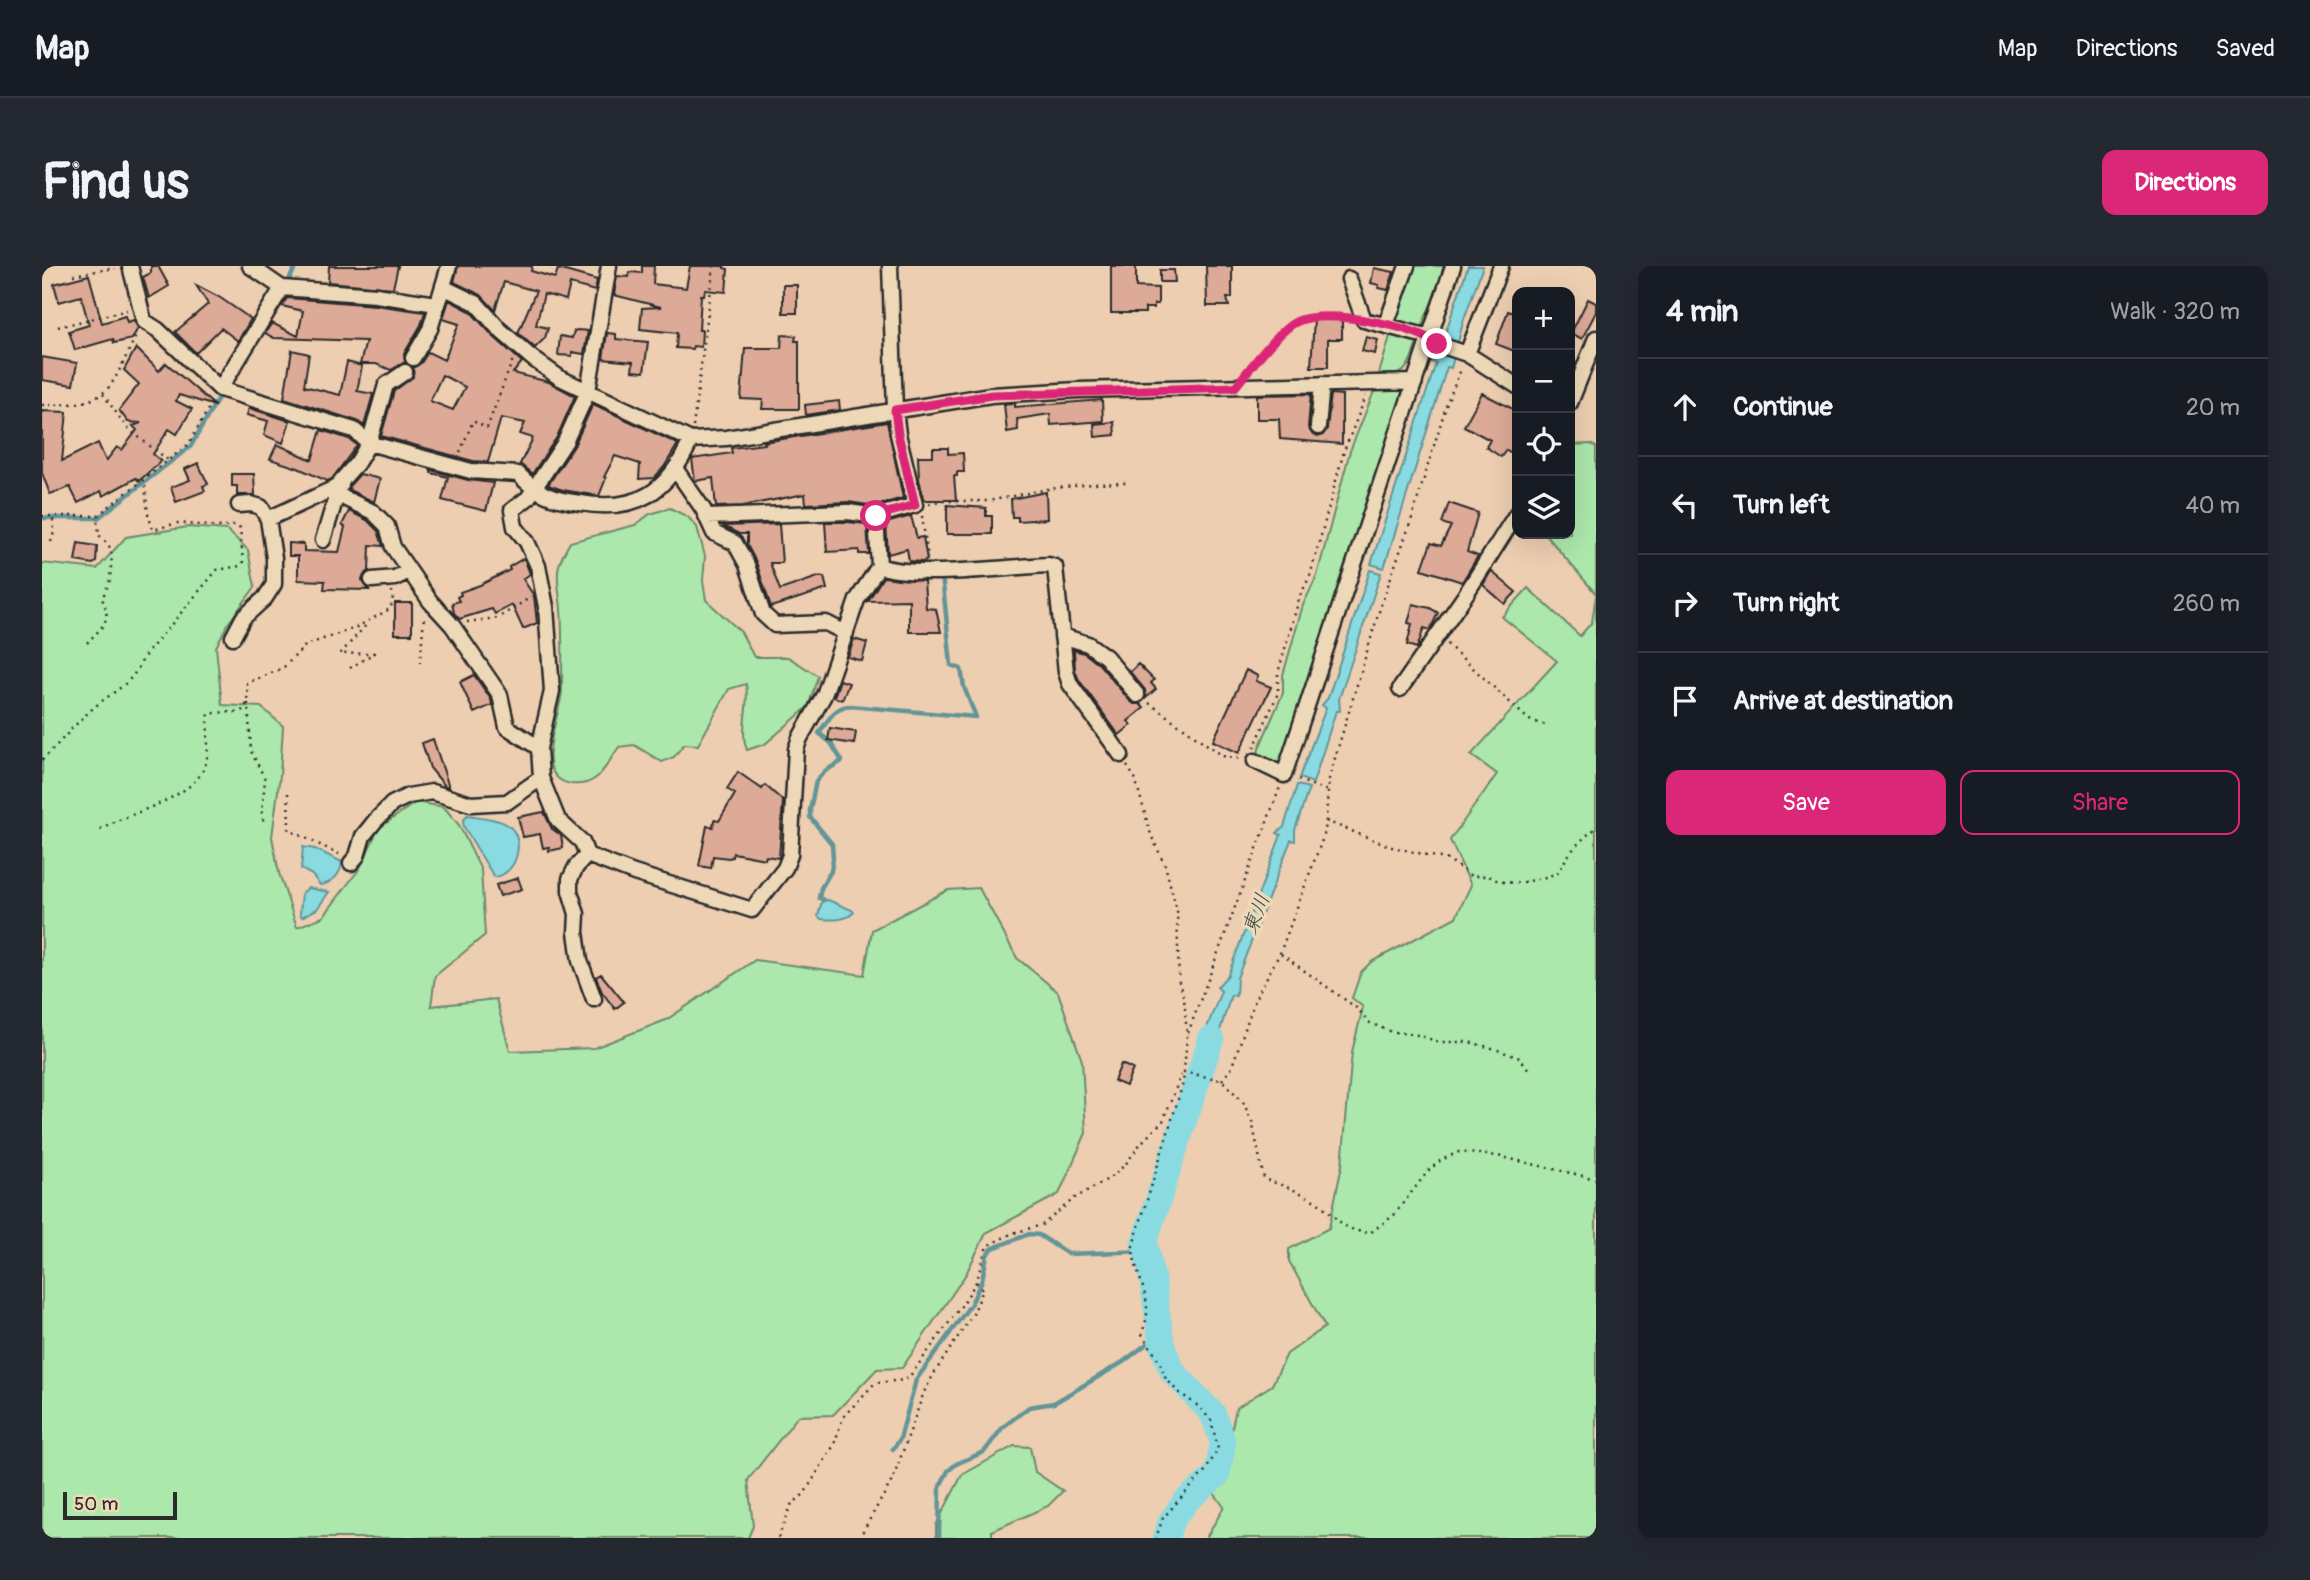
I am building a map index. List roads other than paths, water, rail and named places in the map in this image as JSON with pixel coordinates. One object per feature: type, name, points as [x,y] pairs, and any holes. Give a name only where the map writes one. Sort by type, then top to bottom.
[{"type":"street","points":[[130,266],[142,314],[220,388],[354,430],[369,443],[471,471],[518,474],[533,489],[553,499],[596,506],[618,506],[642,500],[663,485],[676,470],[691,440]]},
{"type":"street","points":[[250,266],[282,288],[376,295],[437,304]]},
{"type":"street","points":[[413,358],[430,329],[449,266]]},
{"type":"street","points":[[609,266],[588,391],[565,442],[528,498],[512,510],[516,527],[527,542],[538,566],[546,607],[552,691],[539,748],[541,778],[558,820],[582,842],[587,855],[634,873],[751,910],[785,868],[790,855],[796,749],[824,695],[857,600],[879,566],[876,516]]},
{"type":"street","points":[[707,517],[848,512],[876,516],[915,505],[895,410],[890,266]]},
{"type":"street","points":[[1386,325],[1407,266]]},
{"type":"street","points":[[1255,761],[1291,777],[1415,382],[1433,340],[1453,266]]},
{"type":"street","points":[[1462,353],[1501,266]]},
{"type":"street","points":[[1349,279],[1364,320],[1433,340],[1462,353],[1512,383]]},
{"type":"street","points":[[443,287],[476,303],[499,330],[560,378],[691,440],[726,438],[992,395],[1415,382]]},
{"type":"street","points":[[220,388],[282,288]]},
{"type":"street","points":[[1575,390],[1596,338]]},
{"type":"street","points":[[323,540],[341,481],[357,463],[369,443],[386,385],[405,372]]},
{"type":"street","points":[[1318,427],[1322,384]]},
{"type":"street","points":[[676,470],[707,517],[714,533],[734,543],[747,565],[763,614],[775,625],[826,623],[846,633]]},
{"type":"street","points":[[268,519],[339,490]]},
{"type":"street","points":[[339,490],[373,512],[387,526],[393,547],[409,571],[452,625],[500,695],[507,727],[539,748]]},
{"type":"street","points":[[233,637],[243,618],[265,598],[274,584],[274,558],[268,519],[261,507],[239,505]]},
{"type":"street","points":[[1400,689],[1512,521]]},
{"type":"street","points":[[879,566],[889,570],[930,571],[1048,565],[1055,567],[1066,672],[1070,684],[1121,755]]},
{"type":"street","points":[[372,580],[395,578],[409,571]]},
{"type":"street","points":[[1062,636],[1088,644],[1106,657],[1137,695]]},
{"type":"street","points":[[351,863],[357,856],[363,836],[391,804],[408,796],[432,792],[471,804],[507,802],[541,778]]},
{"type":"street","points":[[587,855],[570,879],[570,891],[577,914],[576,932],[580,961],[594,999]]},
{"type":"water","points":[[1468,266],[1483,266],[1464,319],[1451,368],[1447,367],[1384,568],[1371,564],[1436,363],[1432,362],[1445,334]]},
{"type":"water","points":[[1370,570],[1381,573],[1339,699],[1340,711],[1336,711],[1313,783],[1299,778],[1326,708],[1322,705],[1328,698]]},
{"type":"water","points":[[1297,785],[1309,788],[1295,830],[1295,841],[1291,840],[1237,978],[1236,996],[1231,995],[1207,1072],[1195,1071],[1221,991],[1217,987],[1228,975],[1281,835],[1277,833],[1284,827]]},
{"type":"water","points":[[467,815],[497,820],[512,830],[518,845],[517,854],[514,862],[503,874],[495,877],[491,872],[464,827],[463,821]]},
{"type":"water","points":[[303,847],[315,849],[342,862],[335,878],[320,885],[312,875],[301,869]]},
{"type":"water","points":[[308,888],[329,892],[317,909],[302,917],[302,893]]},
{"type":"water","points":[[828,900],[854,912],[834,920],[821,919],[818,916],[822,901]]},
{"type":"waterway","points":[[287,284],[296,266]]},
{"type":"waterway","points":[[42,518],[98,518],[191,446],[222,391]]},
{"type":"waterway","points":[[824,900],[819,898],[821,888],[831,871],[832,844],[810,817],[810,810],[816,781],[825,771],[842,761],[831,743],[819,733],[832,715],[850,706],[976,717],[964,687],[961,669],[951,665],[942,575]]},
{"type":"waterway","name":"東川","points":[[1166,1538],[1171,1521],[1186,1501],[1217,1475],[1223,1443],[1213,1414],[1173,1372],[1162,1346],[1144,1243],[1211,1039]]},
{"type":"waterway","points":[[893,1449],[900,1439],[916,1380],[971,1304],[982,1280],[987,1255],[991,1249],[1029,1234],[1039,1235],[1068,1254],[1146,1251]]},
{"type":"waterway","points":[[939,1538],[940,1486],[948,1471],[956,1464],[984,1452],[1003,1427],[1029,1407],[1054,1403],[1123,1362],[1152,1340],[1159,1331]]}]
